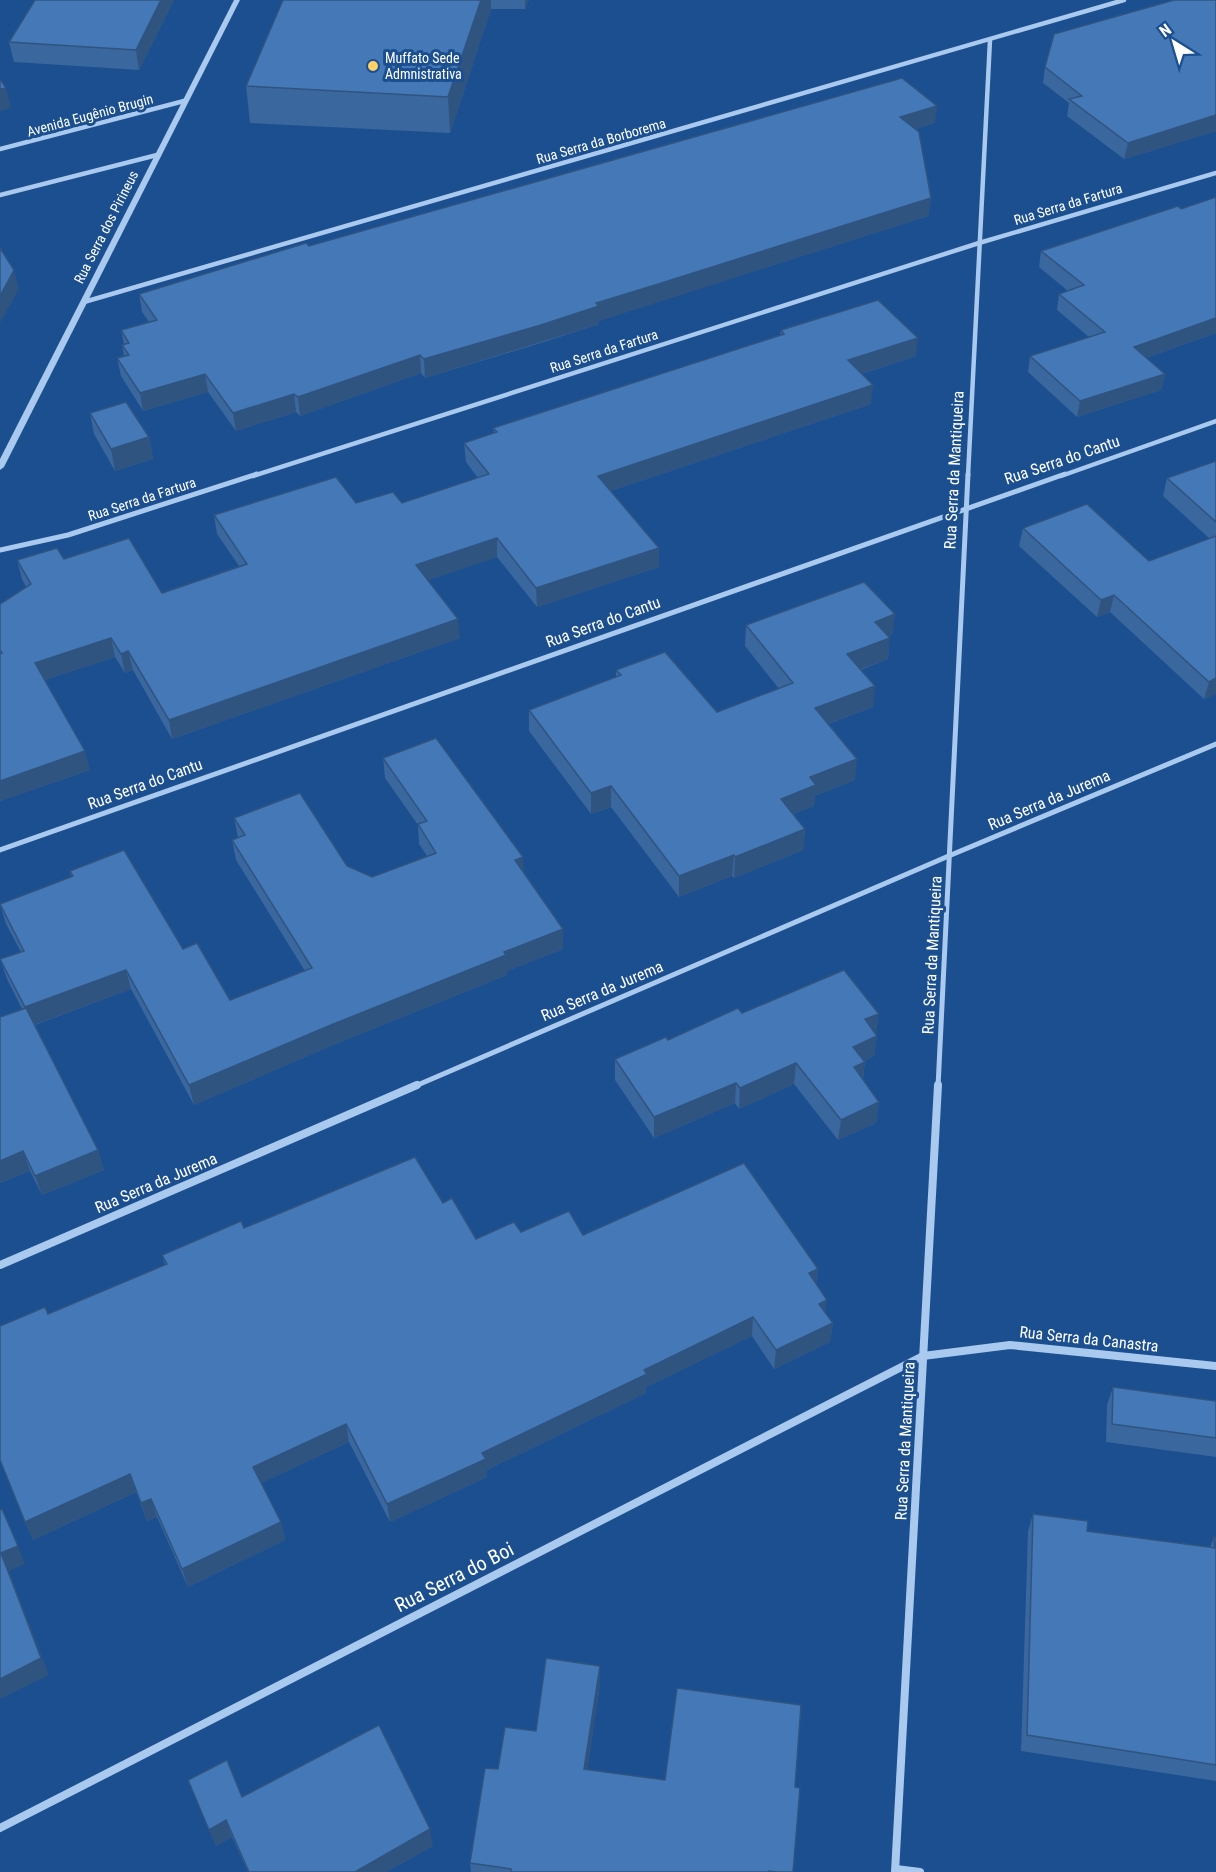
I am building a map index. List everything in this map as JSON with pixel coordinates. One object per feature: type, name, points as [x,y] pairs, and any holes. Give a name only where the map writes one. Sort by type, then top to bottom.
[{"type":"street","name":"Rua Serra dos Pirineus","points":[[0,467],[237,0]]},
{"type":"street","name":"Rua Serra da Borborema","points":[[84,302],[1124,0]]},
{"type":"street","name":"Rua Serra da Mantiqueira","points":[[896,1870],[951,855],[990,40]]},
{"type":"street","name":"Avenida Eugênio Brugin","points":[[0,149],[184,101]]},
{"type":"street","points":[[0,195],[157,155]]},
{"type":"street","name":"Rua Serra da Fartura","points":[[0,550],[68,535],[979,243],[1216,173]]},
{"type":"street","name":"Rua Serra do Cantu","points":[[0,850],[1216,421]]},
{"type":"street","name":"Rua Serra da Jurema","points":[[0,1265],[951,855],[1216,744]]},
{"type":"street","name":"Rua Serra da Canastra","points":[[923,1356],[1010,1345],[1216,1366]]},
{"type":"street","name":"Rua Serra do Boi","points":[[0,1827],[923,1356]]},
{"type":"street","points":[[896,1870],[920,1872]]},
{"type":"building","points":[[35,0],[161,0],[136,50],[9,42]]},
{"type":"building","name":"Muffato Sede Admnistrativa","points":[[283,0],[481,0],[448,97],[246,86]]},
{"type":"building","points":[[1174,0],[1216,0],[1216,115],[1128,143],[1069,99],[1082,96],[1045,67],[1054,34]]},
{"type":"building","points":[[902,78],[937,106],[900,117],[919,132],[931,198],[596,303],[599,306],[541,325],[424,359],[420,355],[298,397],[294,394],[233,413],[205,374],[140,393],[117,358],[129,355],[122,345],[129,343],[121,330],[157,320],[139,294],[306,243],[309,246]]},
{"type":"building","points":[[0,79],[6,88],[0,89]]},
{"type":"building","points":[[1216,197],[1216,318],[1134,347],[1165,374],[1080,401],[1030,356],[1105,332],[1059,294],[1084,285],[1041,251],[1178,206],[1181,209]]},
{"type":"building","points":[[0,248],[14,270],[0,296]]},
{"type":"building","points":[[878,300],[918,338],[848,360],[873,385],[598,476],[659,548],[536,588],[497,538],[416,565],[458,619],[169,720],[128,651],[121,654],[111,638],[35,663],[85,751],[0,781],[0,653],[2,653],[0,650],[0,604],[31,584],[17,560],[57,548],[64,559],[129,538],[162,593],[247,564],[214,515],[336,477],[356,503],[393,492],[402,503],[489,474],[464,443],[497,432],[493,428],[784,334],[781,330]]},
{"type":"building","points":[[126,402],[149,437],[111,449],[90,413]]},
{"type":"building","points":[[1216,461],[1216,522],[1167,478]]},
{"type":"building","points":[[1087,504],[1149,561],[1216,536],[1216,678],[1209,682],[1114,595],[1101,600],[1023,528]]},
{"type":"building","points":[[864,582],[895,614],[875,622],[890,638],[847,654],[875,686],[815,708],[857,759],[810,777],[816,785],[781,799],[805,829],[735,857],[734,855],[679,876],[611,786],[591,793],[529,710],[621,675],[616,670],[665,652],[717,712],[793,683],[746,625]]},
{"type":"building","points":[[436,738],[523,857],[515,860],[563,929],[504,952],[506,955],[189,1085],[126,970],[25,1007],[0,959],[24,951],[0,904],[73,876],[70,871],[124,850],[183,949],[197,943],[230,1000],[312,968],[232,840],[245,835],[234,818],[300,793],[347,866],[372,877],[436,853],[418,824],[427,821],[383,758]]},
{"type":"building","points":[[844,970],[879,1014],[865,1019],[877,1036],[853,1047],[865,1062],[854,1067],[879,1102],[841,1120],[796,1063],[740,1088],[736,1083],[654,1117],[615,1059],[666,1037],[668,1040],[738,1008],[742,1013]]},
{"type":"building","points":[[26,1008],[98,1150],[35,1176],[23,1151],[0,1161],[0,1017]]},
{"type":"building","points":[[415,1157],[443,1203],[452,1198],[476,1239],[514,1222],[521,1232],[569,1211],[583,1235],[744,1163],[818,1269],[809,1273],[827,1300],[819,1304],[833,1323],[776,1350],[753,1317],[644,1370],[647,1374],[482,1453],[486,1459],[387,1504],[346,1424],[253,1467],[281,1522],[182,1569],[151,1499],[141,1503],[130,1474],[25,1522],[0,1460],[0,1326],[45,1307],[48,1314],[167,1264],[162,1255],[241,1221],[244,1228]]},
{"type":"building","points":[[1113,1387],[1216,1401],[1216,1438],[1112,1424]]},
{"type":"building","points":[[2,1509],[18,1546],[1,1553],[41,1658],[0,1679],[0,1510]]},
{"type":"building","points":[[1033,1514],[1088,1521],[1087,1531],[1215,1548],[1214,1537],[1216,1538],[1216,1765],[1027,1735]]},
{"type":"building","points":[[546,1658],[600,1666],[584,1769],[665,1780],[677,1688],[801,1705],[795,1787],[800,1788],[793,1872],[511,1872],[511,1869],[470,1863],[485,1768],[498,1769],[505,1727],[536,1731]]},
{"type":"building","points":[[379,1725],[430,1829],[355,1872],[249,1872],[226,1820],[209,1830],[188,1780],[227,1760],[242,1797]]},
{"type":"place","name":"Muffato Sede Admnistrativa","points":[[373,66]]}]
